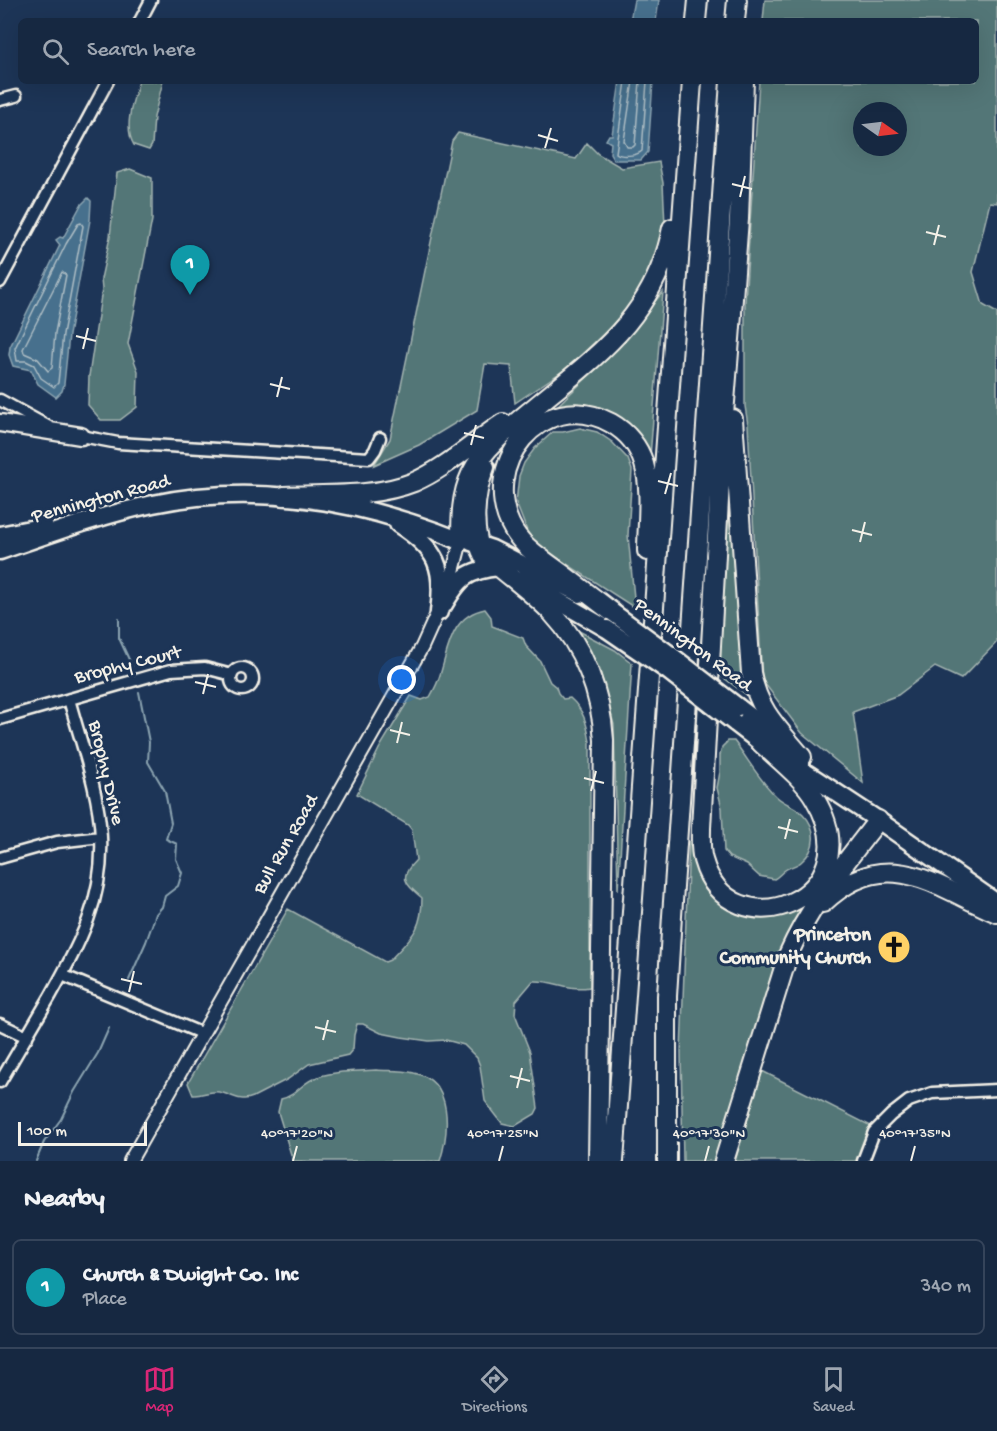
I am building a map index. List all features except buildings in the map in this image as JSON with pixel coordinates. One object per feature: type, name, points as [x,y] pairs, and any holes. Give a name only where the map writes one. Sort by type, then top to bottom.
[{"type":"highway","points":[[696,18],[698,0]]},
{"type":"highway","points":[[735,18],[736,0]]},
{"type":"highway","points":[[745,0],[745,18]]},
{"type":"highway","points":[[614,1161],[692,84]]},
{"type":"highway","points":[[667,1161],[667,996],[730,84]]},
{"type":"highway","points":[[744,84],[739,219],[723,427],[700,828],[701,850],[706,870],[722,892],[742,904],[766,909],[789,904],[811,890],[824,870],[829,846],[825,821],[815,799],[761,743]]},
{"type":"highway","points":[[598,1161],[604,740],[601,709],[590,672],[564,627],[544,605],[481,553],[460,515],[468,481],[483,455],[619,334],[637,312],[652,288],[667,250],[685,165]]},
{"type":"highway","points":[[732,314],[731,374],[734,437],[751,673],[754,687],[766,714],[802,757]]},
{"type":"highway","points":[[284,496],[369,492],[412,483],[429,474],[570,379]]},
{"type":"highway","points":[[609,621],[529,549],[513,529],[506,513],[503,487],[510,458],[518,442],[525,435],[538,424],[551,418],[576,413],[588,414],[605,420],[630,438],[638,449],[644,464],[647,498],[643,760]]},
{"type":"highway","points":[[724,1161],[794,940],[819,896],[878,820]]},
{"type":"highway","points":[[794,940],[816,910],[828,899],[855,881],[880,873],[904,872],[918,876],[997,913]]},
{"type":"main road","points":[[0,423],[81,436]]},
{"type":"main road","name":"Pennington Road","points":[[0,551],[131,509],[210,496],[252,494],[284,496],[354,506],[426,527],[481,553],[609,621]]},
{"type":"main road","points":[[0,535],[131,509]]},
{"type":"main road","points":[[382,514],[419,539],[433,556],[442,579],[439,612]]},
{"type":"main road","name":"Pennington Road","points":[[481,553],[527,566],[609,621],[668,671],[802,757],[878,820]]},
{"type":"main road","points":[[439,612],[457,583],[474,571],[481,553]]},
{"type":"main road","name":"Pennington Road","points":[[737,715],[761,743],[878,820],[997,903]]},
{"type":"street","points":[[142,18],[151,0]]},
{"type":"street","points":[[1,278],[106,84]]},
{"type":"street","points":[[0,100],[16,96]]},
{"type":"street","points":[[0,400],[45,425],[81,436],[129,443],[369,458],[380,438]]},
{"type":"street","name":"Bull Run Road","points":[[130,1161],[412,665],[439,612],[455,570],[481,553]]},
{"type":"street","name":"Brophy Court","points":[[69,699],[179,669],[212,669],[232,675]]},
{"type":"street","name":"Brophy Drive","points":[[0,719],[69,699],[96,802],[101,837],[100,876],[90,916],[75,952],[0,1082]]},
{"type":"street","points":[[0,858],[57,842],[101,837]]},
{"type":"street","points":[[62,975],[203,1034]]},
{"type":"street","points":[[0,1024],[27,1037]]},
{"type":"street","points":[[863,1161],[874,1132],[909,1101],[932,1093],[997,1090]]},
{"type":"green space","points":[[765,0],[997,0],[997,203],[990,202],[973,272],[983,305],[997,313],[997,642],[961,679],[935,667],[898,695],[853,712],[863,783],[802,733],[762,680],[748,425],[745,406],[745,302],[759,84],[979,84],[979,18],[763,18]]},
{"type":"green space","points":[[138,84],[162,84],[154,117],[152,145],[149,150],[134,145],[131,138],[129,122]]},
{"type":"green space","points":[[458,133],[576,159],[587,143],[598,154],[622,168],[659,162],[663,183],[665,226],[651,273],[624,315],[567,368],[515,403],[511,366],[485,364],[477,410],[419,445],[374,465],[390,439],[452,141]]},
{"type":"green space","points":[[130,169],[152,178],[152,220],[128,344],[138,371],[137,407],[120,420],[101,420],[88,405],[89,376],[102,289],[101,279],[110,237],[117,173]]},
{"type":"green space","points":[[663,292],[650,457],[626,426],[600,409],[553,410],[600,365]]},
{"type":"green space","points":[[580,428],[597,432],[612,442],[628,459],[632,470],[628,535],[635,608],[531,541],[516,503],[519,476],[524,463],[535,448],[553,432]]},
{"type":"green space","points":[[729,443],[748,696],[717,673]]},
{"type":"green space","points":[[485,609],[491,617],[492,626],[523,638],[526,646],[540,661],[558,693],[563,699],[570,698],[579,707],[586,723],[590,742],[590,987],[574,988],[533,981],[516,1001],[515,1014],[530,1052],[538,1108],[535,1114],[515,1126],[502,1123],[485,1101],[477,1058],[464,1045],[446,1040],[429,1041],[381,1033],[363,1024],[357,1024],[353,1049],[348,1055],[309,1064],[288,1079],[253,1097],[240,1099],[216,1092],[193,1095],[188,1083],[288,909],[385,962],[390,960],[414,933],[420,918],[422,898],[406,880],[407,871],[416,860],[412,830],[408,825],[357,794],[380,747],[411,696],[422,700],[430,697],[458,626],[465,618]]},
{"type":"green space","points":[[577,630],[615,650],[632,663],[618,890],[614,725],[600,670]]},
{"type":"green space","points":[[728,741],[734,741],[779,799],[800,811],[808,820],[813,832],[812,845],[806,857],[774,879],[759,876],[747,865],[729,857],[724,851],[722,808],[717,788],[720,755],[722,747]]},
{"type":"green space","points":[[689,841],[697,861],[722,904],[771,918],[802,908],[780,957],[718,1161],[683,1161],[681,1052]]},
{"type":"green space","points":[[376,1070],[414,1073],[427,1078],[436,1086],[442,1097],[446,1123],[440,1161],[293,1161],[278,1112],[281,1099],[318,1077],[339,1072]]},
{"type":"green space","points":[[762,1071],[875,1128],[860,1161],[735,1161]]},
{"type":"water","points":[[634,0],[659,0],[656,18],[631,18]]},
{"type":"water","points":[[620,84],[653,84],[648,152],[641,160],[614,160],[610,153],[611,143],[606,140],[609,135],[612,135]]},
{"type":"water","points":[[88,198],[91,201],[90,220],[69,335],[64,384],[62,391],[56,397],[38,384],[31,370],[13,366],[9,355],[10,347],[60,245],[56,240],[63,238],[81,205]]},
{"type":"waterway","points":[[119,618],[119,638],[132,666]]},
{"type":"waterway","points":[[129,980],[156,914],[162,907],[165,896],[178,886],[182,873],[176,859],[177,844],[166,839],[171,823],[165,791],[148,762],[149,742],[139,692]]},
{"type":"waterway","points":[[36,1161],[44,1142],[61,1119],[74,1092],[98,1053],[109,1028]]},
{"type":"place","name":"Church & Dwight Co. Inc","points":[[190,295]]},
{"type":"place","name":"Princeton Community Church","points":[[894,947]]}]
